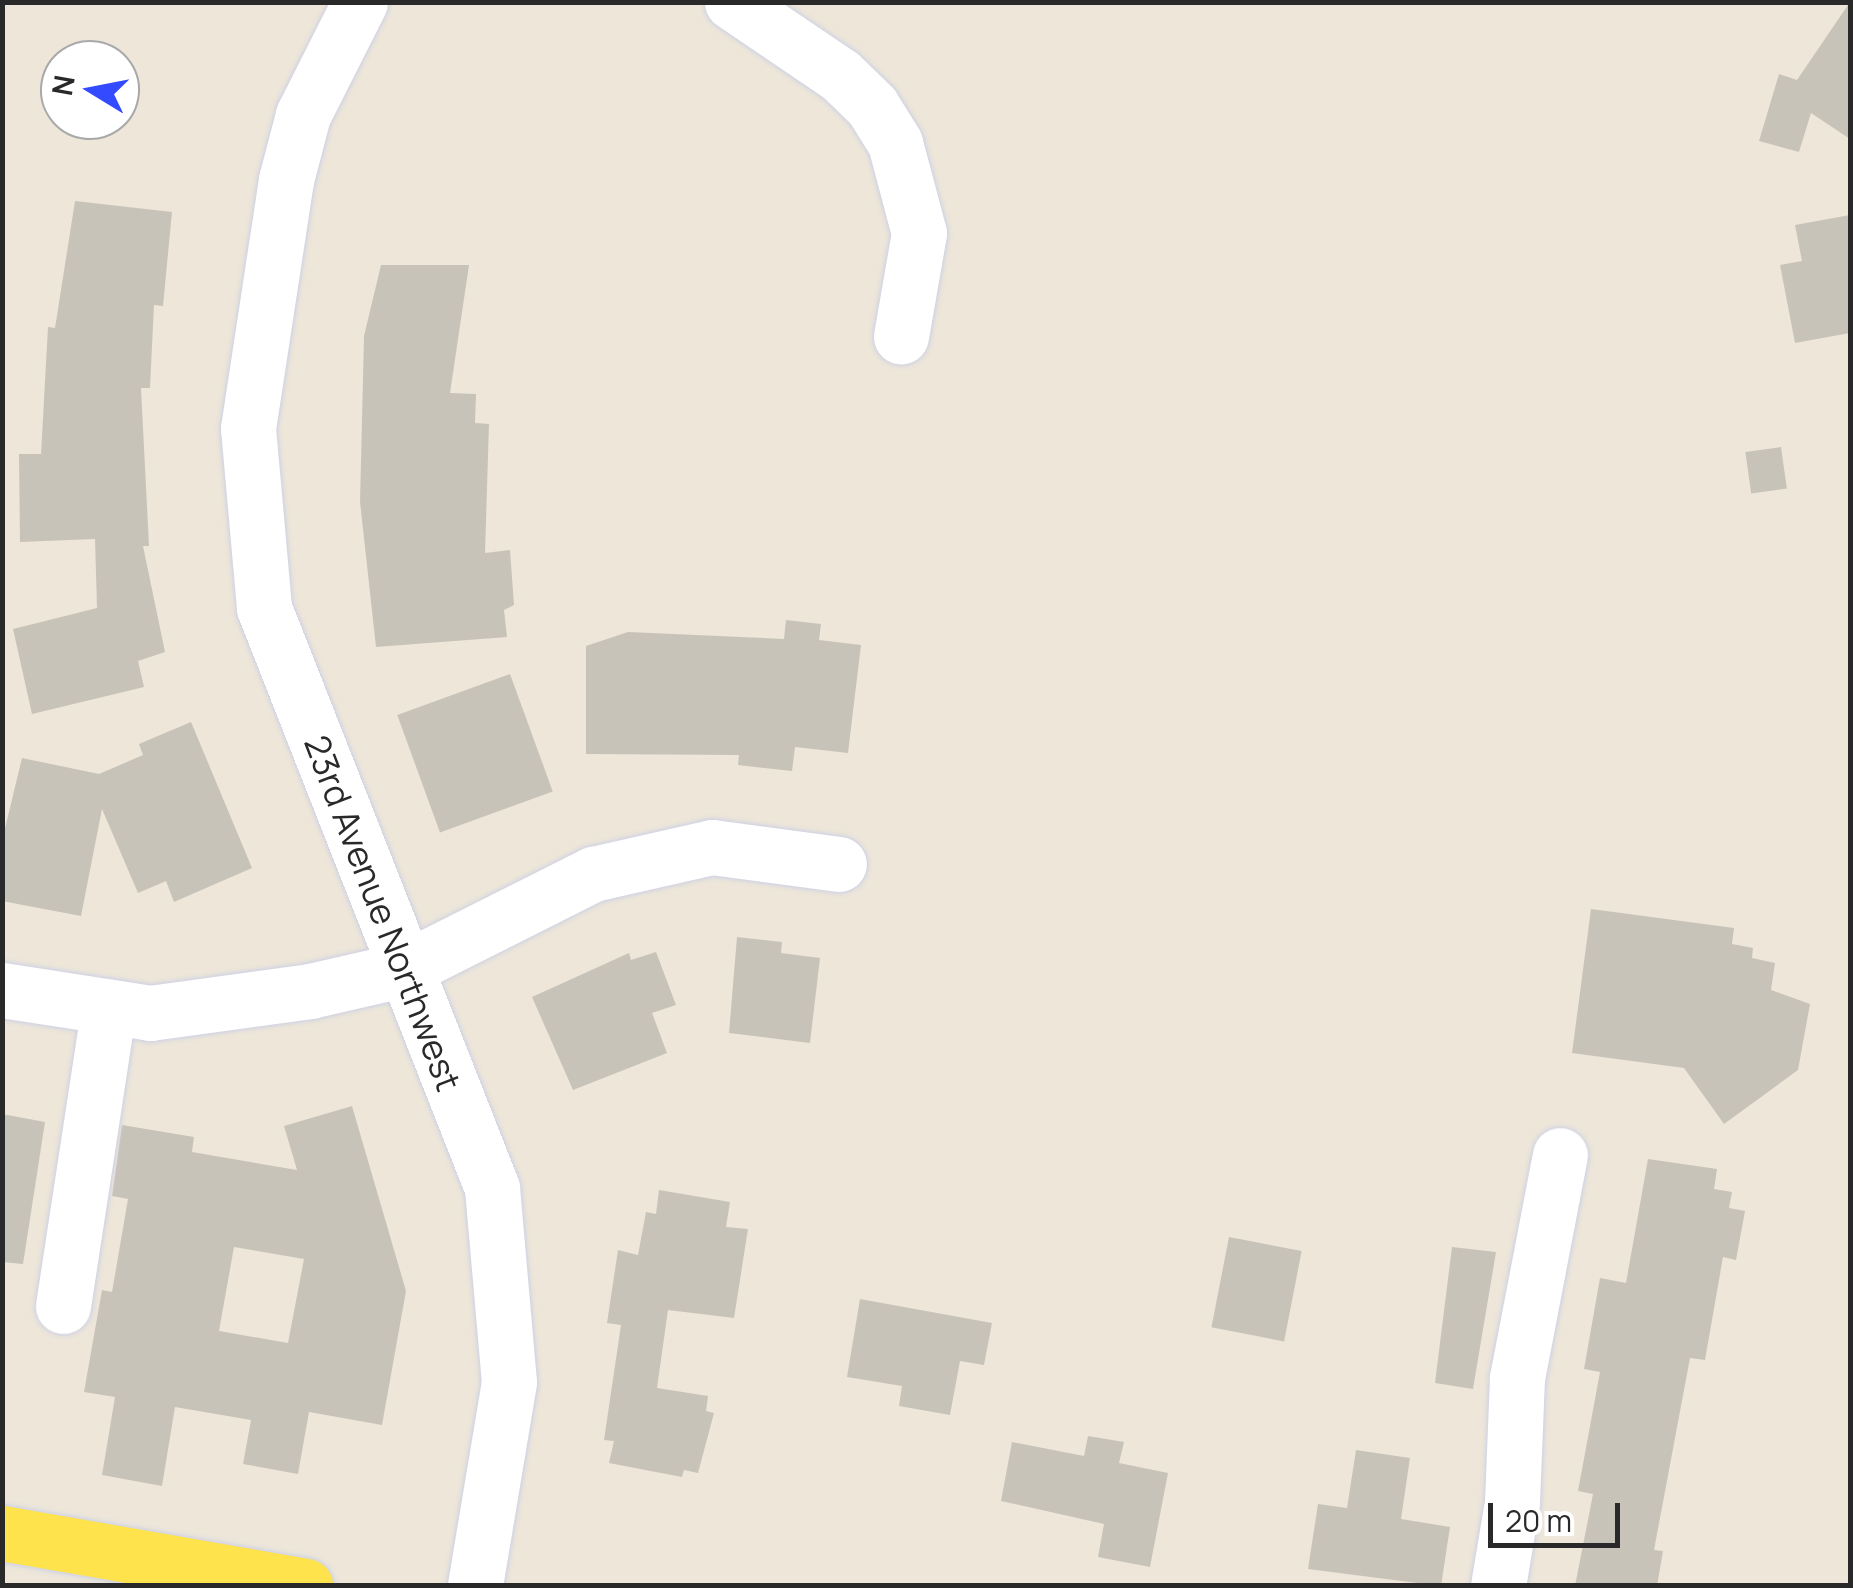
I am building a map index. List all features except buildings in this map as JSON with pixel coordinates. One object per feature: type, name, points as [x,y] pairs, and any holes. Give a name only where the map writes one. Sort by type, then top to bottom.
[{"type":"main road","points":[[2,1533],[305,1586]]},
{"type":"street","name":"23rd Avenue Northwest","points":[[360,2],[303,114],[275,242],[248,428],[264,608],[402,970],[492,1188],[509,1382],[475,1586]]},
{"type":"street","points":[[732,2],[840,75],[872,106],[895,143],[918,233],[901,336]]},
{"type":"street","points":[[2,990],[150,1014],[310,991],[402,970],[593,874],[712,847],[838,864]]},
{"type":"street","points":[[63,1306],[109,1007]]},
{"type":"street","points":[[1498,1586],[1512,1502],[1517,1378],[1560,1155]]}]
